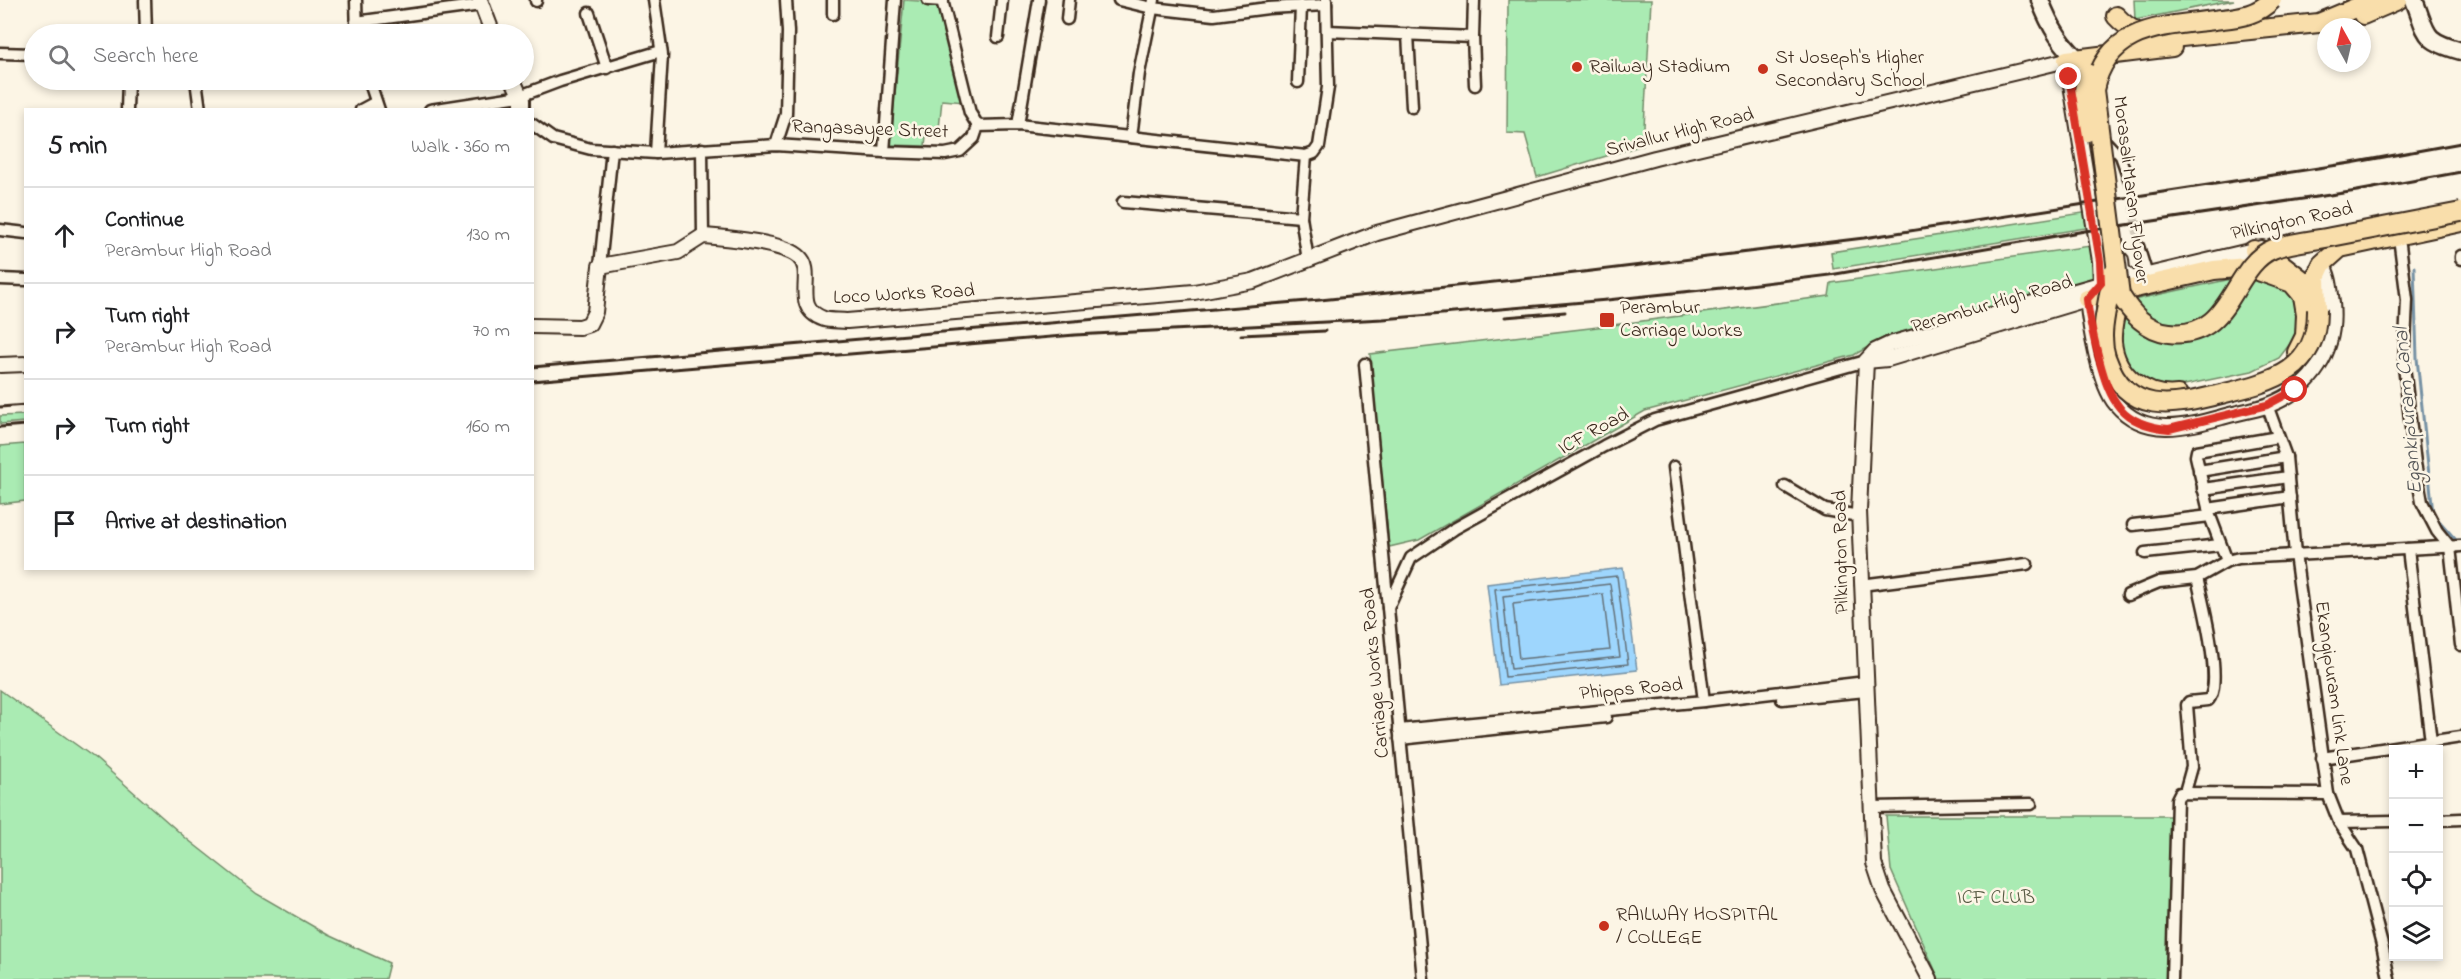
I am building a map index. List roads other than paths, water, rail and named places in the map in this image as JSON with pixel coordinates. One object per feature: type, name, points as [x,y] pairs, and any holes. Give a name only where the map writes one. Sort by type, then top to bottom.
[{"type":"main road","points":[[2040,0],[2049,24],[2072,59],[2103,79]]},
{"type":"main road","name":"Morasali Maran Flyover","points":[[2251,0],[2236,6],[2144,19],[2128,24],[2097,51],[2088,69],[2082,101],[2111,277],[2104,346],[2117,378],[2137,396],[2157,404],[2182,404],[2269,382],[2286,374],[2294,368],[2311,344],[2317,322],[2312,302],[2316,277],[2322,264],[2323,252],[2319,236]]},
{"type":"main road","name":"Morasali Maran Flyover","points":[[2272,0],[2256,12],[2239,17],[2152,29],[2136,34],[2122,41],[2101,66],[2094,90],[2120,295],[2144,324],[2164,332],[2190,332],[2200,329],[2217,316],[2253,265],[2266,252],[2292,244],[2461,212]]},
{"type":"main road","points":[[2115,8],[2128,28],[2140,35],[2162,39],[2319,23],[2374,0]]},
{"type":"main road","points":[[2356,18],[2397,0]]},
{"type":"main road","points":[[2414,0],[2432,41],[2461,51]]},
{"type":"main road","points":[[2113,48],[2115,8]]},
{"type":"main road","points":[[2072,59],[2113,48],[2317,33]]},
{"type":"main road","points":[[2322,264],[2340,248],[2461,222]]},
{"type":"main road","points":[[2120,295],[2112,333],[2117,361],[2128,378],[2141,388],[2170,396],[2261,376],[2283,366],[2296,353],[2306,336],[2306,314],[2312,302],[2310,288],[2295,272],[2254,250]]},
{"type":"main road","points":[[2087,299],[2236,266],[2247,267],[2284,279],[2292,283],[2312,302]]},
{"type":"street","points":[[145,0],[146,24]]},
{"type":"street","points":[[356,0],[356,22],[480,3],[489,24]]},
{"type":"street","points":[[654,0],[661,51],[656,153]]},
{"type":"street","points":[[776,145],[786,114],[788,32],[786,0]]},
{"type":"street","points":[[833,0],[833,14]]},
{"type":"street","points":[[884,152],[895,0]]},
{"type":"street","points":[[928,0],[943,1],[970,112],[978,126],[1018,125],[1305,156],[1314,153],[1319,146],[1328,87],[1326,3],[1214,15],[1119,0]]},
{"type":"street","points":[[999,37],[1002,0]]},
{"type":"street","points":[[1018,125],[1039,0]]},
{"type":"street","points":[[1067,19],[1069,0]]},
{"type":"street","points":[[1474,0],[1475,85]]},
{"type":"street","points":[[1131,137],[1139,73],[1153,4]]},
{"type":"street","points":[[1298,82],[1301,6]]},
{"type":"street","points":[[589,13],[607,68]]},
{"type":"street","points":[[1327,31],[1473,37]]},
{"type":"street","points":[[1408,34],[1412,107]]},
{"type":"street","points":[[2113,48],[2103,79],[2101,95],[2107,142],[2120,156],[2129,181]]},
{"type":"street","points":[[462,107],[522,104],[607,68],[661,51]]},
{"type":"street","points":[[0,53],[24,54]]},
{"type":"street","points":[[2072,59],[2098,236],[2101,283],[2087,299]]},
{"type":"street","name":"Srivallur High Road","points":[[1308,260],[1377,233],[1655,158],[2072,59]]},
{"type":"street","points":[[127,108],[128,90]]},
{"type":"street","points":[[197,90],[200,108]]},
{"type":"street","points":[[372,90],[378,106]]},
{"type":"street","name":"Rangasayee Street","points":[[534,125],[553,139],[591,149],[656,153],[776,145],[884,152],[945,153],[960,151],[974,138],[978,126]]},
{"type":"street","name":"Pilkington Road","points":[[2107,142],[2122,270],[2132,279],[2254,250],[2461,207]]},
{"type":"street","points":[[600,266],[678,252],[703,236],[702,149]]},
{"type":"street","points":[[534,326],[580,327],[589,324],[596,312],[612,150]]},
{"type":"street","points":[[1305,156],[1301,217],[1308,260]]},
{"type":"street","points":[[1123,202],[1301,217]]},
{"type":"street","points":[[0,230],[24,233]]},
{"type":"street","name":"Loco Works Road","points":[[703,236],[786,248],[800,257],[806,268],[804,297],[809,309],[823,318],[847,321],[1194,292],[1253,281],[1308,260]]},
{"type":"street","points":[[2400,245],[2407,300],[2404,366],[2418,483],[2422,502],[2437,531],[2456,547],[2461,645]]},
{"type":"street","points":[[2139,246],[2148,275]]},
{"type":"street","name":"Perambur High Road","points":[[1866,362],[1888,359],[2087,299],[2088,317],[2107,390],[2114,402],[2130,416],[2149,425],[2169,429],[2267,405],[2295,390],[2308,379],[2326,356],[2334,318],[2328,273],[2322,264]]},
{"type":"street","points":[[0,279],[24,280]]},
{"type":"street","points":[[1866,362],[1875,351],[1890,344],[2101,283]]},
{"type":"street","name":"Pilkington Road","points":[[1866,362],[1859,516],[1874,863],[1883,890],[1930,979]]},
{"type":"street","name":"ICF Road","points":[[1388,609],[1411,558],[1454,529],[1604,446],[1655,420],[1866,362]]},
{"type":"street","points":[[0,365],[24,364]]},
{"type":"street","name":"Carriage Works Road","points":[[1365,364],[1423,979]]},
{"type":"street","name":"Ekangipuram Link Lane","points":[[2267,405],[2286,457],[2295,554],[2328,794],[2339,822],[2357,849],[2389,979]]},
{"type":"street","points":[[2227,561],[2209,512],[2199,471],[2197,451],[2278,437]]},
{"type":"street","points":[[2199,471],[2286,457]]},
{"type":"street","points":[[1674,467],[1704,701]]},
{"type":"street","points":[[2203,489],[2288,477]]},
{"type":"street","points":[[1785,486],[1825,510],[1859,516]]},
{"type":"street","points":[[2133,525],[2290,497]]},
{"type":"street","points":[[2145,553],[2220,545]]},
{"type":"street","points":[[2128,595],[2159,582],[2197,578],[2227,561],[2239,558],[2456,547]]},
{"type":"street","points":[[2408,549],[2431,742]]},
{"type":"street","points":[[1861,585],[2027,564]]},
{"type":"street","points":[[2185,792],[2192,767],[2187,705],[2189,702],[2208,700],[2212,693],[2212,655],[2197,578]]},
{"type":"street","name":"Phipps Road","points":[[1400,735],[1704,701],[1866,687]]},
{"type":"street","name":"Phipps Road","points":[[1400,735],[1866,687]]},
{"type":"street","points":[[2322,758],[2461,737]]},
{"type":"street","points":[[2172,979],[2177,799],[2180,793],[2328,794]]},
{"type":"street","points":[[1872,807],[2031,804]]},
{"type":"street","points":[[2443,819],[2461,819]]},
{"type":"street","points":[[2339,822],[2389,821]]},
{"type":"water","points":[[1623,568],[1637,670],[1499,685],[1487,584]]},
{"type":"waterway","name":"Egankipuram Canal","points":[[2414,267],[2417,358],[2433,514],[2456,540],[2461,540]]},
{"type":"tunnel","points":[[2129,181],[2139,246]]},
{"type":"railway","points":[[534,367],[1320,300],[1542,277],[1864,238],[2351,163],[2461,143]]},
{"type":"railway","points":[[534,381],[1075,335],[1383,319],[1740,286],[1830,275],[2085,231],[2357,191],[2461,172]]},
{"type":"railway","points":[[1505,317],[1565,312]]},
{"type":"railway","points":[[1241,335],[1325,331]]},
{"type":"railway","points":[[0,407],[24,405]]},
{"type":"railway","points":[[0,427],[24,425]]},
{"type":"place","name":"Railway Stadium","points":[[1577,67]]},
{"type":"place","name":"St Joseph's Higher Secondary School","points":[[1763,69]]},
{"type":"place","name":"Perambur Carriage Works","points":[[1607,320]]},
{"type":"place","name":"RAILWAY HOSPITAL / COLLEGE","points":[[1604,926]]},
{"type":"park label","name":"ICF CLUB","points":[[1996,898]]}]
